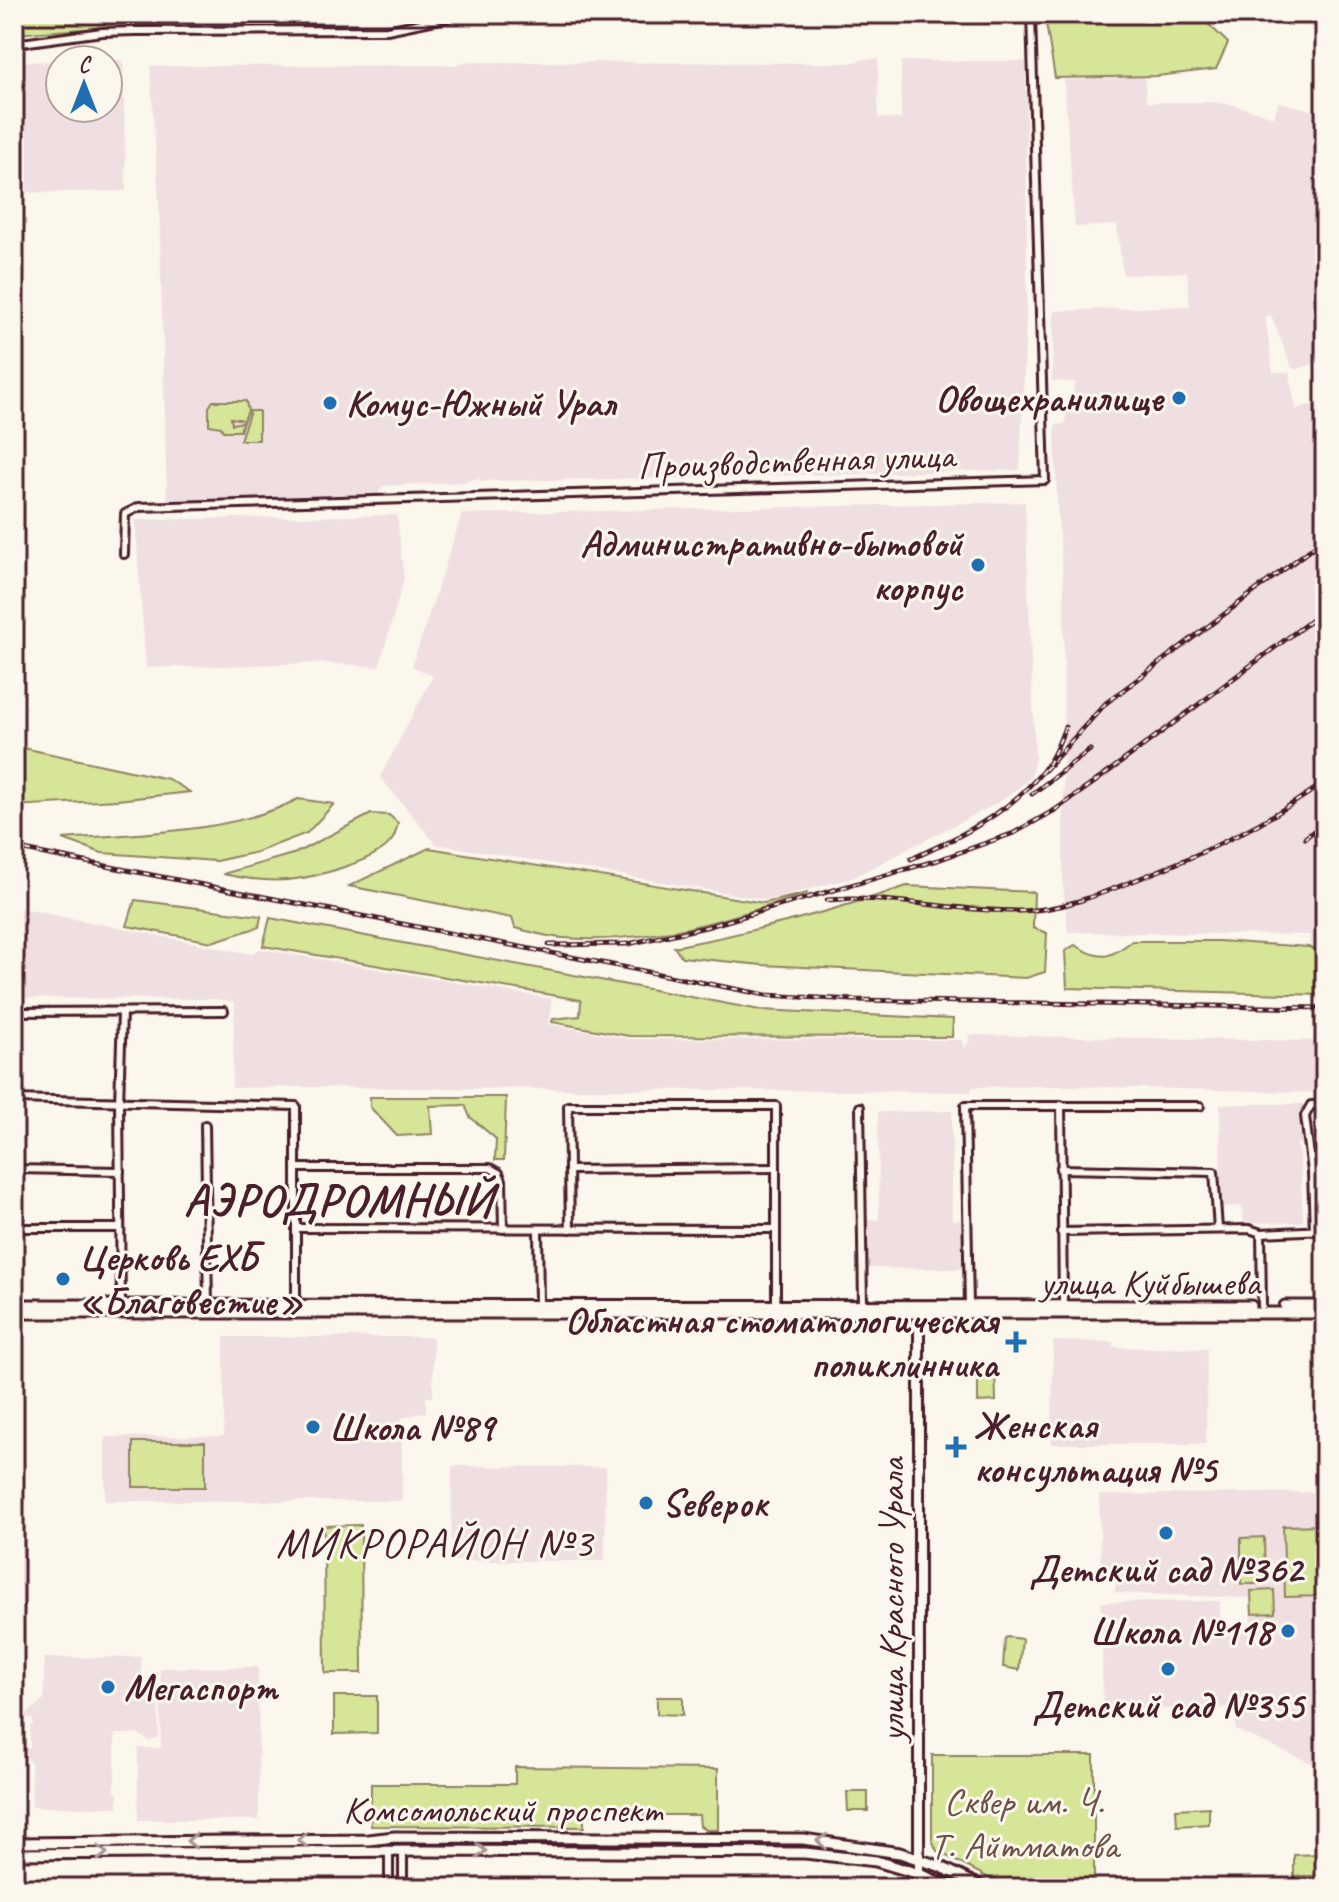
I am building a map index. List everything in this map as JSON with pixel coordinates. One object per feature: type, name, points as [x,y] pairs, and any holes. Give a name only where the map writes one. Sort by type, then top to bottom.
[{"type":"main road","name":"улица Куйбышева","points":[[14,1305],[34,1309],[919,1308],[1325,1313]]},
{"type":"main road","name":"улица Куйбышева","points":[[776,1308],[969,1305],[1063,1309]]},
{"type":"main road","name":"улица Куйбышева","points":[[1262,1310],[1325,1306]]},
{"type":"main road","name":"улица Куйбышева","points":[[14,1313],[34,1309]]},
{"type":"main road","name":"Комсомольский проспект","points":[[14,1843],[358,1840],[395,1837],[803,1839],[873,1847],[939,1866],[984,1888]]},
{"type":"main road","points":[[331,1852],[363,1847],[364,1843],[358,1840]]},
{"type":"main road","name":"Комсомольский проспект","points":[[14,1854],[389,1851],[805,1853],[876,1861],[952,1888]]},
{"type":"street","points":[[14,44],[102,32],[387,30],[465,14]]},
{"type":"street","name":"Производственная улица","points":[[124,554],[125,514],[139,507],[1045,480],[1031,14]]},
{"type":"street","points":[[14,1012],[224,1011]]},
{"type":"street","points":[[120,1309],[122,1013]]},
{"type":"street","points":[[14,1099],[296,1106],[295,1309]]},
{"type":"street","points":[[1061,1105],[1063,1309]]},
{"type":"street","points":[[1314,1231],[1312,1172],[1305,1116],[1311,1105],[1325,1105]]},
{"type":"street","points":[[570,1229],[568,1106],[776,1106],[776,1308]]},
{"type":"street","points":[[969,1305],[965,1106],[1200,1106]]},
{"type":"street","points":[[860,1107],[863,1305]]},
{"type":"street","points":[[205,1125],[208,1309]]},
{"type":"street","points":[[296,1168],[490,1168],[499,1173],[502,1180],[503,1229]]},
{"type":"street","points":[[569,1170],[776,1168]]},
{"type":"street","points":[[14,1169],[120,1171]]},
{"type":"street","points":[[1060,1169],[1214,1172],[1218,1229]]},
{"type":"street","points":[[1312,1172],[1325,1172]]},
{"type":"street","points":[[14,1228],[120,1228]]},
{"type":"street","points":[[296,1228],[776,1229]]},
{"type":"street","points":[[538,1229],[539,1309]]},
{"type":"street","points":[[1061,1232],[1249,1229],[1261,1233],[1325,1230]]},
{"type":"street","points":[[1261,1233],[1262,1310]]},
{"type":"street","name":"улица Красного Урала","points":[[919,1308],[919,1888]]},
{"type":"street","points":[[395,1837],[403,1851],[403,1888]]},
{"type":"street","points":[[389,1888],[389,1851],[395,1837]]},
{"type":"shaded area","points":[[878,59],[878,118],[901,119],[901,61],[1026,61],[1027,294],[1020,470],[480,481],[478,478],[464,482],[383,486],[376,497],[167,502],[159,202],[150,66],[458,65],[463,62],[851,63]]},
{"type":"shaded area","points":[[44,61],[44,124],[124,124],[124,104],[126,191],[14,193],[14,62]]},
{"type":"shaded area","points":[[1144,77],[1147,102],[1210,102],[1234,105],[1274,117],[1278,102],[1325,113],[1325,360],[1295,370],[1271,315],[1265,316],[1273,372],[1289,372],[1296,409],[1325,401],[1325,945],[1310,945],[1310,935],[1068,932],[1063,885],[1064,591],[1055,425],[1065,424],[1076,382],[1052,381],[1054,311],[1190,306],[1187,272],[1123,275],[1117,225],[1075,227],[1064,80]]},
{"type":"shaded area","points":[[1025,502],[1035,758],[1031,778],[1001,801],[852,878],[768,900],[436,844],[380,777],[433,676],[412,666],[462,514]]},
{"type":"shaded area","points":[[397,515],[404,579],[379,667],[323,663],[146,668],[135,520]]},
{"type":"shaded area","points":[[14,907],[251,954],[260,949],[552,999],[548,1024],[629,1039],[962,1040],[963,1048],[968,1044],[969,1035],[1325,1041],[1325,1093],[1065,1086],[972,1087],[971,1092],[232,1088],[235,1002],[215,999],[14,998]]},
{"type":"shaded area","points":[[1220,1104],[1305,1104],[1305,1144],[1296,1144],[1300,1152],[1303,1222],[1244,1223],[1242,1206],[1221,1207]]},
{"type":"shaded area","points":[[952,1111],[952,1220],[961,1220],[962,1269],[866,1268],[866,1220],[879,1220],[878,1112]]},
{"type":"shaded area","points":[[14,1330],[22,1330],[22,1486],[14,1486]]},
{"type":"shaded area","name":"Школа №89","points":[[224,1337],[433,1337],[433,1397],[426,1397],[426,1412],[402,1418],[402,1501],[105,1501],[105,1437],[224,1436]]},
{"type":"shaded area","points":[[1053,1341],[1113,1342],[1113,1347],[1207,1349],[1206,1444],[1052,1444]]},
{"type":"shaded area","points":[[452,1466],[606,1467],[605,1561],[451,1561]]},
{"type":"shaded area","points":[[1325,1492],[1325,1769],[1236,1730],[1235,1708],[1103,1710],[1101,1602],[1220,1601],[1220,1624],[1231,1624],[1232,1630],[1251,1632],[1250,1598],[1115,1593],[1116,1571],[1101,1570],[1099,1495]]},
{"type":"shaded area","points":[[14,1515],[26,1515],[26,1603],[14,1604]]},
{"type":"shaded area","points":[[141,1657],[141,1685],[158,1685],[159,1737],[149,1741],[138,1734],[115,1734],[118,1807],[32,1807],[31,1763],[25,1749],[30,1748],[30,1725],[33,1725],[33,1720],[24,1716],[44,1700],[44,1658]]},
{"type":"shaded area","points":[[258,1667],[259,1820],[138,1820],[138,1748],[161,1748],[160,1668]]},
{"type":"green space","points":[[14,14],[297,14],[14,34]]},
{"type":"green space","points":[[1069,14],[1198,14],[1228,43],[1216,69],[1157,76],[1055,78],[1045,17]]},
{"type":"green space","points":[[1268,14],[1325,14],[1325,28]]},
{"type":"green space","points":[[213,401],[246,401],[248,411],[244,420],[231,418],[232,424],[243,422],[240,431],[223,431],[221,427],[209,425],[209,407]]},
{"type":"green space","points":[[250,411],[259,411],[259,440],[240,440]]},
{"type":"green space","points":[[14,746],[168,779],[190,792],[14,806]]},
{"type":"green space","points":[[298,799],[334,804],[307,833],[257,852],[216,861],[102,853],[63,839],[214,825],[244,819]]},
{"type":"green space","points":[[371,814],[389,815],[398,823],[388,844],[361,861],[333,871],[287,880],[257,880],[223,874],[296,853]]},
{"type":"green space","points":[[429,848],[764,903],[808,893],[688,928],[626,938],[594,939],[545,935],[515,928],[512,918],[349,886]]},
{"type":"green space","points":[[907,886],[1034,892],[1033,928],[1047,933],[1045,972],[1026,978],[762,965],[682,957],[674,947],[791,921]]},
{"type":"green space","points":[[135,900],[261,916],[259,927],[212,942],[127,926]]},
{"type":"green space","points":[[270,918],[760,1010],[953,1019],[952,1037],[629,1036],[552,1022],[553,1019],[580,1016],[581,1000],[263,946]]},
{"type":"green space","points":[[1132,941],[1219,941],[1309,947],[1325,953],[1325,995],[1067,988],[1065,951],[1075,945],[1092,954],[1105,956]]},
{"type":"green space","points":[[370,1097],[506,1097],[504,1160],[495,1160],[496,1139],[470,1117],[465,1105],[430,1106],[432,1134],[397,1136],[370,1107]]},
{"type":"green space","points":[[978,1364],[995,1364],[996,1401],[978,1402]]},
{"type":"green space","points":[[133,1442],[205,1442],[205,1487],[133,1487]]},
{"type":"green space","points":[[361,1525],[362,1673],[325,1673],[324,1526]]},
{"type":"green space","points":[[1325,1525],[1325,1596],[1285,1597],[1283,1526]]},
{"type":"green space","points":[[1264,1537],[1265,1584],[1241,1584],[1241,1538]]},
{"type":"green space","points":[[1274,1590],[1275,1613],[1252,1614],[1251,1591]]},
{"type":"green space","points":[[1005,1638],[1022,1639],[1019,1670],[1003,1667]]},
{"type":"green space","points":[[334,1696],[377,1696],[377,1733],[334,1734]]},
{"type":"green space","points":[[657,1697],[683,1697],[683,1715],[657,1714]]},
{"type":"green space","name":"Сквер им. Ч. Т. Айтматова","points":[[932,1755],[1094,1755],[1094,1888],[1008,1888],[937,1851],[932,1840]]},
{"type":"green space","points":[[515,1767],[718,1769],[718,1830],[700,1826],[699,1815],[584,1815],[584,1827],[371,1826],[371,1784],[515,1784]]},
{"type":"green space","points":[[847,1792],[868,1792],[868,1811],[848,1811]]},
{"type":"green space","points":[[1209,1807],[1209,1824],[1177,1826],[1176,1809]]},
{"type":"green space","points":[[1321,1854],[1322,1876],[1294,1876],[1294,1855]]},
{"type":"railway","points":[[1045,770],[1106,703],[1323,540]]},
{"type":"railway","points":[[549,945],[628,944],[706,927],[938,860],[1014,833],[1092,784],[1325,610]]},
{"type":"railway","points":[[911,859],[964,833],[1014,800],[1046,767],[1065,727]]},
{"type":"railway","points":[[1032,794],[1090,750]]},
{"type":"railway","points":[[827,900],[876,900],[997,911],[1037,910],[1068,904],[1214,847],[1259,824],[1325,782]]},
{"type":"railway","points":[[1305,838],[1325,822]]},
{"type":"railway","points":[[14,848],[766,995],[853,1000],[1325,1008]]},
{"type":"place","name":"Овощехранилище","points":[[1179,398]]},
{"type":"place","name":"Комус-Южный Урал","points":[[330,403]]},
{"type":"place","name":"Административно-бытовой корпус","points":[[978,565]]},
{"type":"place","name":"Церковь ЕХБ «Благовестие»","points":[[63,1279]]},
{"type":"place","name":"Областная стоматологическая поликлинника","points":[[1016,1342]]},
{"type":"place","name":"Школа №89","points":[[313,1427]]},
{"type":"place","name":"Женская консультация №5","points":[[956,1447]]},
{"type":"place","name":"Sеверок","points":[[646,1503]]},
{"type":"place","name":"Детский сад №362","points":[[1166,1533]]},
{"type":"place","name":"Школа №118","points":[[1288,1631]]},
{"type":"place","name":"Детский сад №355","points":[[1168,1669]]},
{"type":"place","name":"Мегаспорт","points":[[108,1687]]},
{"type":"district","name":"АЭРОДРОМНЫЙ","points":[[339,1199]]},
{"type":"district","name":"МИКРОРАЙОН №3","points":[[435,1542]]}]
